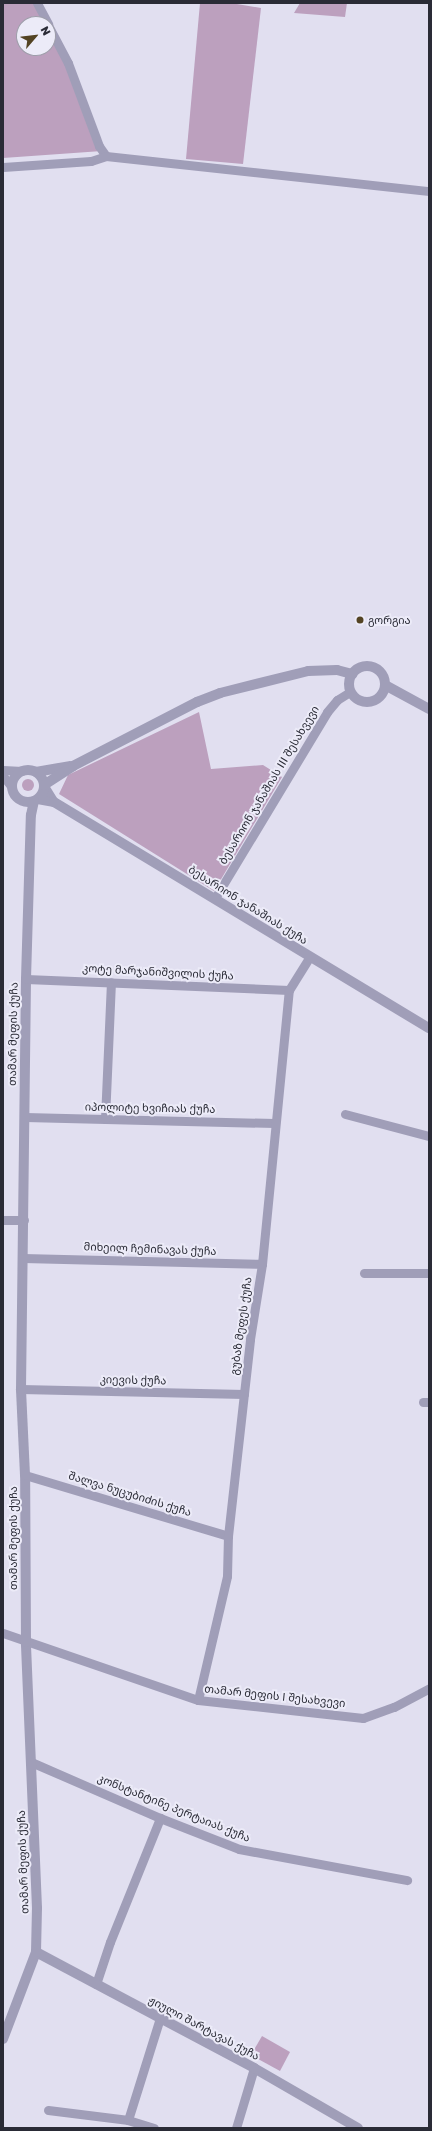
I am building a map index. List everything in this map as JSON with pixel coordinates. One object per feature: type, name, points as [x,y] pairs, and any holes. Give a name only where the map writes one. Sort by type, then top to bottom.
[{"type":"street","points":[[37,3],[44,16]]},
{"type":"street","points":[[56,40],[68,63],[99,146],[106,156]]},
{"type":"street","points":[[3,167],[91,161],[106,156],[429,191]]},
{"type":"street","points":[[371,667],[382,673],[385,685],[381,696],[371,702],[359,701],[350,692],[350,679],[352,674],[359,668],[371,667]]},
{"type":"street","points":[[36,800],[42,794],[44,786],[73,766],[197,702],[220,693],[308,671],[337,670],[352,674]]},
{"type":"street","points":[[385,685],[429,709]]},
{"type":"street","name":"ბესარიონ ჯანაშიას III შესახვევი","points":[[215,898],[327,712],[337,700],[350,692]]},
{"type":"street","points":[[3,770],[36,772],[73,766]]},
{"type":"street","points":[[12,787],[14,777],[22,771]]},
{"type":"street","points":[[36,772],[42,777],[44,786],[54,802]]},
{"type":"street","points":[[3,776],[31,815]]},
{"type":"street","points":[[18,798],[26,802],[36,800],[54,802]]},
{"type":"street","name":"თამარ მეფის ქუჩა","points":[[3,2039],[36,1952],[38,1908],[26,1642],[25,1475],[21,1389],[26,979],[31,815],[36,800]]},
{"type":"street","name":"ბესარიონ ჯანაშიას ქუჩა","points":[[54,802],[429,1028]]},
{"type":"street","name":"გუბაზ მეფეს ქუჩა","points":[[198,1700],[227,1576],[228,1536],[250,1339],[262,1264],[289,990],[310,957]]},
{"type":"street","name":"კოტე მარჯანიშვილის ქუჩა","points":[[26,979],[289,990]]},
{"type":"street","points":[[105,1119],[111,982]]},
{"type":"street","points":[[345,1114],[429,1136]]},
{"type":"street","name":"იპოლიტე ხვიჩიას ქუჩა","points":[[25,1117],[275,1123]]},
{"type":"street","points":[[3,1220],[24,1220]]},
{"type":"street","name":"მიხეილ ჩემინავას ქუჩა","points":[[23,1258],[262,1264]]},
{"type":"street","points":[[364,1273],[429,1273]]},
{"type":"street","name":"კიევის ქუჩა","points":[[21,1389],[244,1394]]},
{"type":"street","name":"შალვა ნუცუბიძის ქუჩა","points":[[25,1475],[228,1536]]},
{"type":"street","name":"თამარ მეფის I შესახვევი","points":[[3,1633],[198,1700],[364,1718],[394,1707],[429,1688]]},
{"type":"street","name":"კონსტანტინე პერტაიას ქუჩა","points":[[31,1762],[160,1818],[239,1849],[407,1880]]},
{"type":"street","points":[[96,1984],[110,1942],[160,1818]]},
{"type":"street","name":"ჟიული შარტავას ქუჩა","points":[[36,1952],[254,2068],[355,2127]]},
{"type":"street","points":[[128,2120],[160,2018]]},
{"type":"street","points":[[236,2128],[254,2068]]},
{"type":"street","points":[[48,2110],[128,2120],[154,2128]]},
{"type":"shaded area","points":[[3,3],[37,3],[44,16],[16,16],[16,56],[56,56],[56,44],[102,151],[3,158]]},
{"type":"shaded area","points":[[200,3],[231,3],[261,8],[243,164],[186,159]]},
{"type":"shaded area","points":[[300,3],[347,3],[345,17],[294,13]]},
{"type":"shaded area","points":[[199,712],[211,769],[263,765],[282,777],[214,891],[59,794],[68,775]]},
{"type":"shaded area","points":[[30,779],[33,780],[33,790],[26,791],[23,790],[22,783],[23,780]]},
{"type":"shaded area","points":[[262,2036],[290,2052],[280,2071],[251,2055]]},
{"type":"place","name":"გორგია","points":[[360,620]]}]
